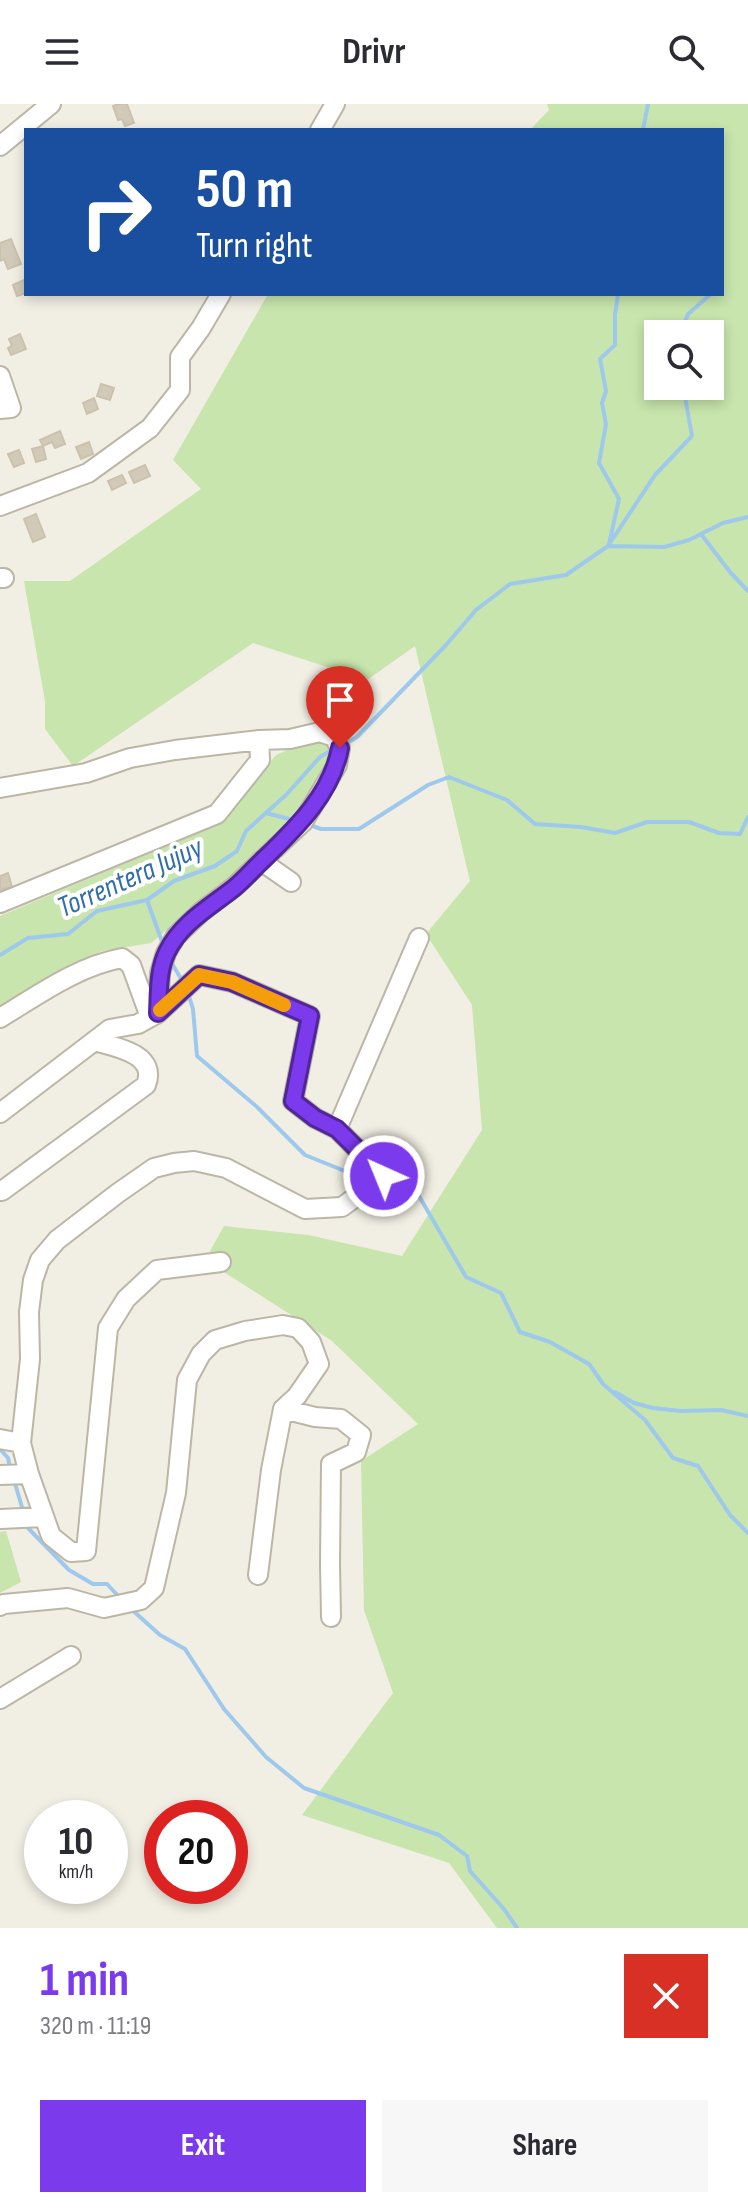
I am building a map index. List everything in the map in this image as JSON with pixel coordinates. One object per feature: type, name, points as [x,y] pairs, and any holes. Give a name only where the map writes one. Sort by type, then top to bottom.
[{"type":"street","points":[[0,146],[51,104]]},
{"type":"street","points":[[321,128],[335,104]]},
{"type":"street","points":[[0,506],[88,473],[150,428],[180,390],[180,357],[220,296]]},
{"type":"street","points":[[0,376],[11,408],[0,409]]},
{"type":"street","points":[[0,788],[86,773],[130,758],[175,750],[290,739],[320,732],[334,737],[340,748],[337,765],[303,822],[176,936],[166,953],[160,973],[154,1015]]},
{"type":"street","points":[[0,903],[217,814],[260,760],[259,740]]},
{"type":"street","points":[[261,861],[291,882]]},
{"type":"street","points":[[337,1129],[419,938]]},
{"type":"street","points":[[0,1018],[48,988],[103,962],[122,958],[131,965],[154,1015]]},
{"type":"street","points":[[0,1113],[110,1029],[138,1024],[154,1015],[199,975],[232,982],[310,1016],[293,1101],[315,1118],[337,1129],[384,1176],[342,1207],[305,1209],[226,1168],[194,1161],[174,1163],[154,1168],[57,1240],[40,1260],[33,1280],[29,1312],[30,1359],[21,1443],[51,1536],[71,1552],[86,1551],[108,1328],[126,1299],[157,1270],[221,1262]]},
{"type":"street","points":[[2,1191],[146,1085],[149,1077],[141,1059],[128,1051],[94,1041]]},
{"type":"street","points":[[0,1606],[68,1598],[104,1608],[141,1600],[154,1588],[176,1493],[187,1380],[201,1354],[215,1340],[283,1325],[298,1328],[311,1342],[319,1364],[297,1396],[283,1409],[271,1470],[258,1575]]},
{"type":"street","points":[[283,1409],[315,1417],[341,1419],[361,1435],[356,1452],[331,1464],[331,1617]]},
{"type":"street","points":[[0,1439],[21,1443]]},
{"type":"street","points":[[0,1475],[29,1474]]},
{"type":"street","points":[[0,1519],[44,1517]]},
{"type":"street","points":[[0,1699],[71,1656]]},
{"type":"green space","points":[[547,104],[748,104],[748,1928],[497,1928],[449,1863],[302,1815],[393,1693],[364,1610],[361,1461],[418,1424],[332,1341],[205,1260],[224,1226],[308,1235],[402,1256],[482,1130],[472,1005],[426,934],[470,881],[415,646],[367,680],[253,643],[73,766],[45,729],[45,701],[24,581],[70,581],[201,489],[173,460],[267,296],[724,296],[724,128],[532,128],[549,110]]},
{"type":"green space","points":[[310,740],[325,742],[332,756],[301,808],[241,868],[151,943],[102,951],[0,1008],[0,916],[220,824],[276,755]]},
{"type":"green space","points":[[6,1531],[21,1582],[0,1593],[0,1532]]},
{"type":"building","points":[[127,104],[134,123],[125,126],[122,119],[118,120],[113,106]]},
{"type":"building","points":[[11,239],[21,264],[8,269],[4,259],[0,261],[0,243]]},
{"type":"building","points":[[24,280],[24,294],[17,296],[13,285]]},
{"type":"building","points":[[20,334],[26,349],[11,355],[9,339]]},
{"type":"building","points":[[101,384],[114,388],[110,400],[97,396]]},
{"type":"building","points":[[94,398],[98,409],[87,414],[83,403]]},
{"type":"building","points":[[60,431],[65,444],[55,448],[52,442],[43,446],[40,440]]},
{"type":"building","points":[[89,442],[93,454],[81,459],[76,447]]},
{"type":"building","points":[[43,446],[46,459],[36,462],[32,449]]},
{"type":"building","points":[[19,450],[24,463],[14,467],[8,454]]},
{"type":"building","points":[[145,465],[150,476],[134,483],[129,472]]},
{"type":"building","points":[[122,475],[126,483],[112,490],[108,481]]},
{"type":"building","points":[[36,514],[45,537],[33,542],[24,519]]},
{"type":"building","points":[[8,873],[12,887],[0,890],[0,876]]},
{"type":"waterway","points":[[643,128],[648,104]]},
{"type":"waterway","points":[[609,544],[619,499],[599,463],[606,424],[602,403],[606,391],[600,359],[615,345],[618,296]]},
{"type":"waterway","points":[[686,320],[688,314],[709,296]]},
{"type":"waterway","name":"Torrentera Jujuy","points":[[347,743],[357,737],[476,610],[510,584],[566,575],[608,546],[655,475],[692,436],[686,400]]},
{"type":"waterway","points":[[608,546],[664,547],[689,540],[723,523],[748,517]]},
{"type":"waterway","points":[[701,534],[748,591]]},
{"type":"waterway","name":"Torrentera Jujuy","points":[[0,955],[28,938],[68,934],[97,911],[147,900],[174,881],[215,866],[237,851],[246,831],[287,794],[320,757],[332,750]]},
{"type":"waterway","points":[[310,825],[321,829],[359,829],[428,785],[449,777],[507,800],[535,824],[615,833],[647,822],[689,822],[719,833],[740,834],[748,817]]},
{"type":"waterway","points":[[266,813],[293,820]]},
{"type":"waterway","points":[[147,900],[164,947]]},
{"type":"waterway","points":[[171,962],[183,982]]},
{"type":"waterway","points":[[188,993],[193,1009],[197,1056],[256,1106],[305,1155],[367,1180]]},
{"type":"waterway","points":[[384,1185],[419,1196],[466,1277],[501,1293],[520,1332],[550,1342],[589,1364],[603,1384],[645,1420],[673,1458],[698,1466],[730,1515],[748,1533]]},
{"type":"waterway","points":[[615,1392],[634,1403],[653,1408],[721,1410],[748,1416]]},
{"type":"waterway","points":[[0,1449],[8,1458],[10,1467]]},
{"type":"waterway","points":[[14,1480],[24,1514]]},
{"type":"waterway","points":[[26,1522],[27,1527],[69,1570],[93,1584],[107,1584],[121,1599]]},
{"type":"waterway","points":[[130,1608],[160,1635],[185,1649],[224,1709],[266,1757],[304,1788],[439,1835],[467,1856],[470,1871],[517,1928]]},
{"type":"slow traffic","points":[[160,1010],[199,975],[232,982],[284,1005]]},
{"type":"route","points":[[340,748],[337,765],[303,822],[176,936],[166,953],[160,973],[158,1013],[199,975],[232,982],[310,1016],[293,1101],[315,1118],[337,1129],[384,1176]]}]
